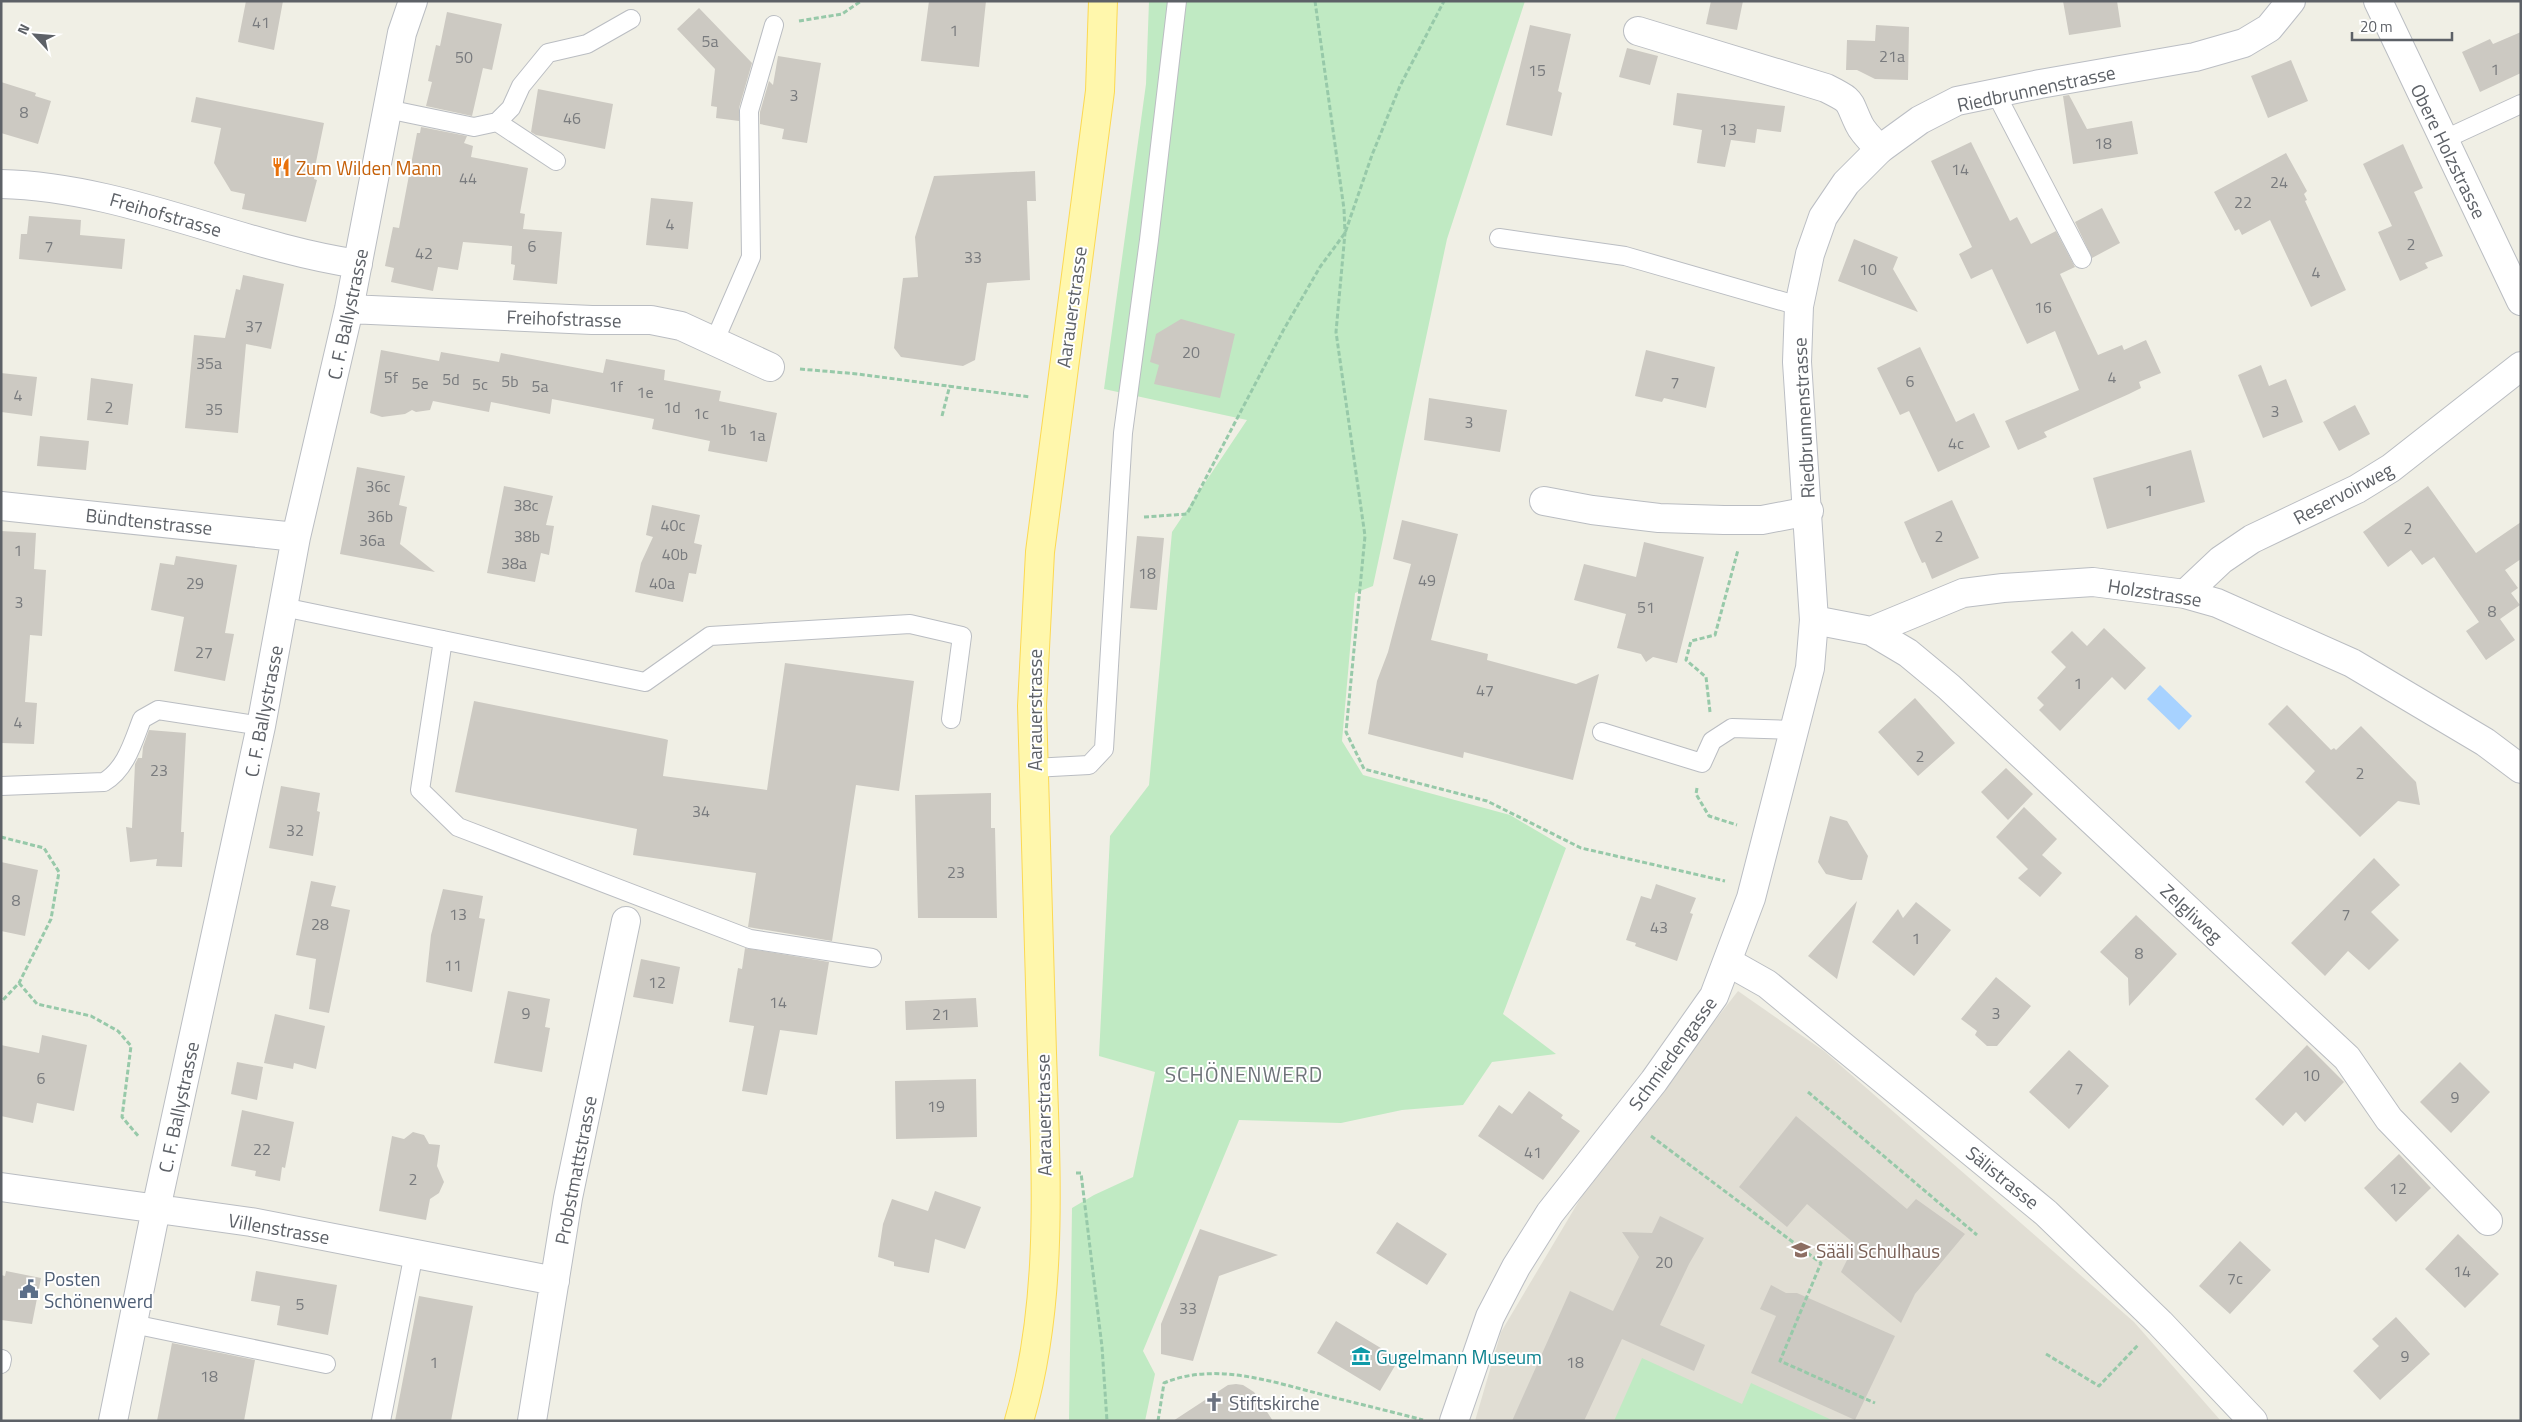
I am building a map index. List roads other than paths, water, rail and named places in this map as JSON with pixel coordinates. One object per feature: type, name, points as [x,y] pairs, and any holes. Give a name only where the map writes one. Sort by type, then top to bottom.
[{"type":"main road","name":"Aarauerstrasse","points":[[1018,1421],[1028,1388],[1042,1303],[1045,1168],[1032,706],[1040,552],[1100,91],[1103,1]]},
{"type":"street","name":"C. F. Ballystrasse","points":[[114,1421],[164,1168],[261,726],[296,538],[350,308],[402,33],[413,1]]},
{"type":"street","name":"Riedbrunnenstrasse","points":[[1814,620],[1797,362],[1799,306],[1810,254],[1823,217],[1846,183],[1880,149],[1920,120],[1957,101],[1995,92],[2195,57],[2236,45],[2269,28],[2291,1]]},
{"type":"street","name":"Obere Holzstrasse","points":[[2378,1],[2521,301]]},
{"type":"street","points":[[1638,31],[1826,88],[1851,103],[1859,125],[1880,149]]},
{"type":"street","name":"Freihofstrasse","points":[[1,184],[67,189],[108,197],[318,258],[358,264]]},
{"type":"street","name":"Freihofstrasse","points":[[350,308],[592,320],[651,320],[681,326],[715,340],[770,367]]},
{"type":"street","name":"Reservoirweg","points":[[2185,594],[2221,560],[2252,540],[2357,488],[2391,468],[2521,366]]},
{"type":"street","points":[[1544,500],[1592,510],[1659,518],[1762,520],[1808,511]]},
{"type":"street","name":"Bündtenstrasse","points":[[1,506],[296,538]]},
{"type":"street","name":"Holzstrasse","points":[[1871,631],[1963,593],[2003,588],[2093,582],[2185,594],[2218,603],[2352,663],[2486,742],[2521,769]]},
{"type":"street","points":[[1814,620],[1871,631]]},
{"type":"street","name":"Schmiedengasse","points":[[1454,1421],[1490,1317],[1516,1268],[1550,1213],[1654,1081],[1714,996],[1753,890],[1810,668],[1814,620]]},
{"type":"street","name":"Zelgliweg","points":[[1871,631],[1908,653],[1949,687],[2347,1058],[2389,1119],[2488,1221]]},
{"type":"street","name":"Probstmattstrasse","points":[[532,1421],[568,1198],[626,921]]},
{"type":"street","name":"Sälistrasse","points":[[1728,962],[1767,984],[2046,1213],[2160,1323],[2253,1421]]},
{"type":"street","name":"Villenstrasse","points":[[1,1187],[251,1222],[555,1281]]},
{"type":"lane","points":[[1034,768],[1089,765],[1104,749],[1123,433],[1149,240],[1177,1]]},
{"type":"lane","points":[[388,110],[474,127],[497,122],[511,108],[521,86],[548,53],[587,44],[631,20]]},
{"type":"lane","points":[[715,340],[751,257],[750,111],[774,25]]},
{"type":"lane","points":[[1995,92],[2082,258]]},
{"type":"lane","points":[[2443,140],[2521,104]]},
{"type":"lane","points":[[497,122],[556,161]]},
{"type":"lane","points":[[1499,238],[1625,256],[1799,306]]},
{"type":"lane","points":[[283,607],[645,682],[710,636],[910,624],[962,636],[951,719]]},
{"type":"lane","points":[[443,640],[420,790],[458,826],[750,939],[872,958]]},
{"type":"lane","points":[[1,786],[104,782],[112,777],[127,757],[142,719],[158,710],[261,726]]},
{"type":"lane","points":[[1602,732],[1702,763],[1712,741],[1732,728],[1794,730]]},
{"type":"lane","points":[[626,921],[631,894]]},
{"type":"lane","points":[[381,1421],[414,1253]]},
{"type":"lane","points":[[133,1324],[326,1364]]},
{"type":"water","points":[[2160,685],[2192,716],[2179,730],[2147,699]]},
{"type":"place","name":"Zum Wilden Mann","points":[[281,167]]},
{"type":"place","name":"Sääli Schulhaus","points":[[1801,1250]]},
{"type":"place","name":"Posten Schönenwerd","points":[[29,1289]]},
{"type":"place","name":"Gugelmann Museum","points":[[1361,1356]]},
{"type":"place","name":"Stiftskirche","points":[[1214,1402]]},
{"type":"district","name":"SCHÖNENWERD","points":[[1244,1074]]}]
